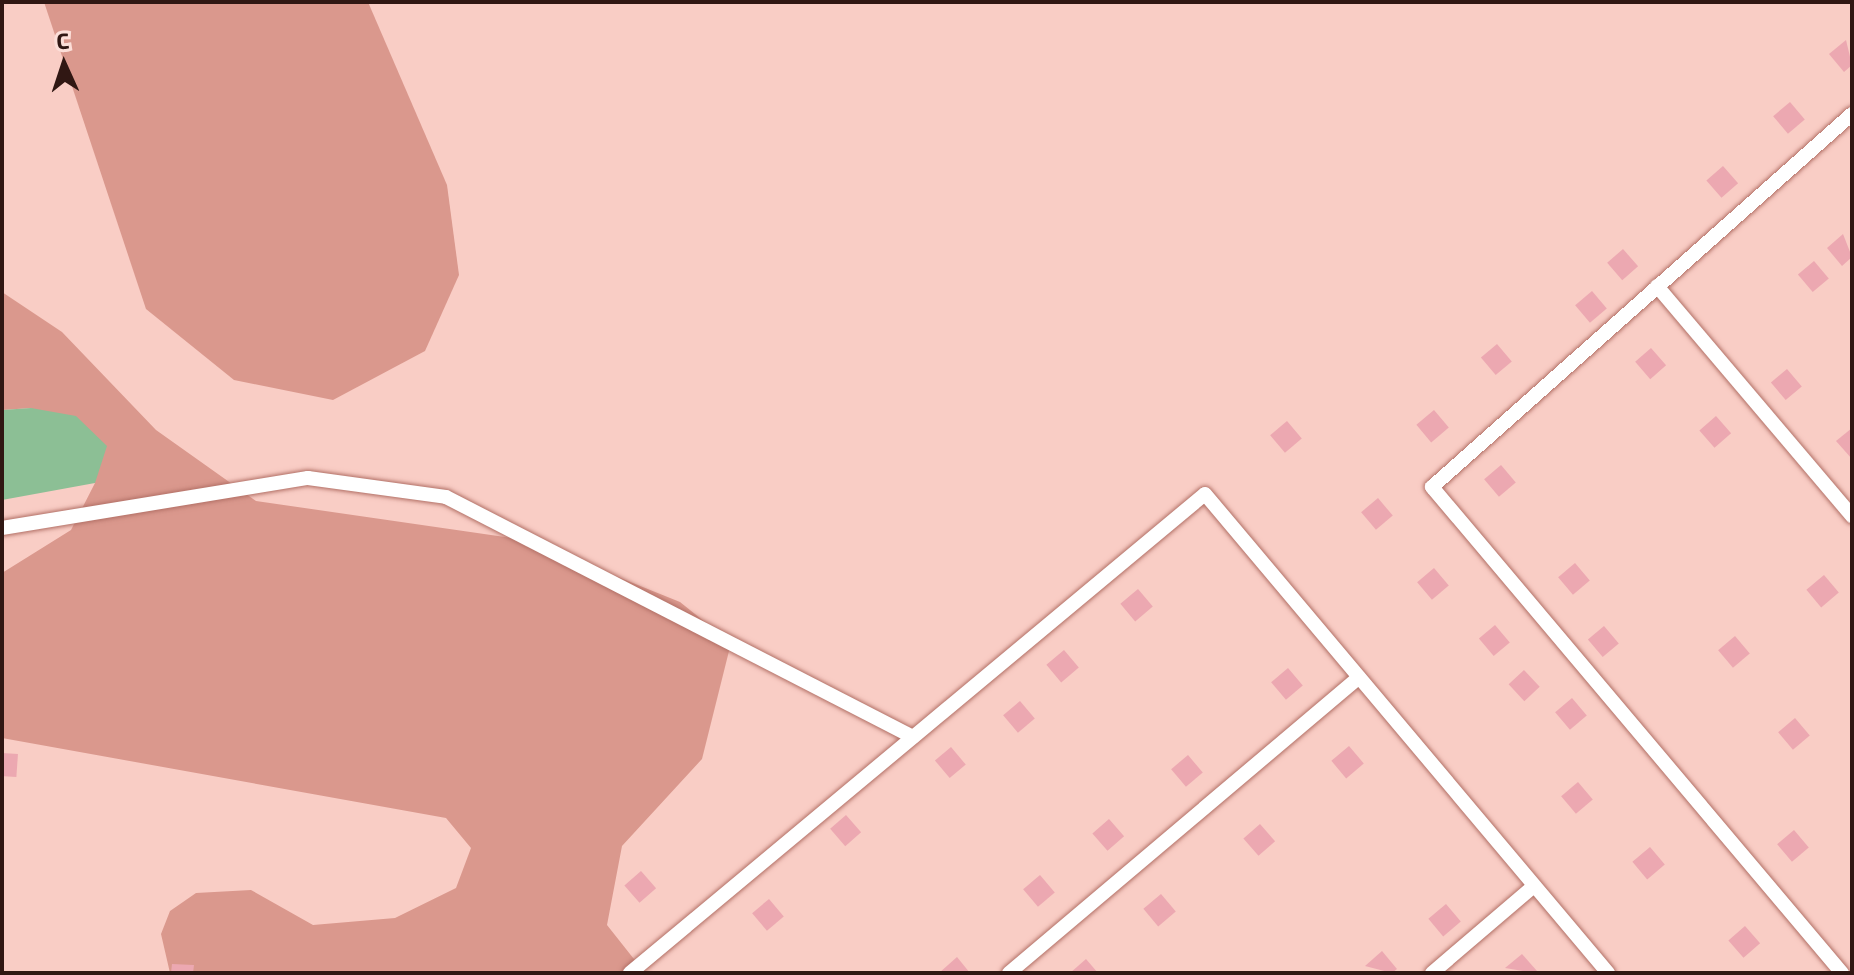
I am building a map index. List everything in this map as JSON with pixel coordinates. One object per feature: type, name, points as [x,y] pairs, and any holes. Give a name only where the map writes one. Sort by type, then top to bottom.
[{"type":"lane","points":[[1842,973],[1432,487],[1852,114]]},
{"type":"lane","points":[[1657,286],[1852,516]]},
{"type":"lane","points":[[2,528],[308,478],[446,497],[913,737]]},
{"type":"lane","points":[[630,973],[1205,494],[1608,973]]},
{"type":"lane","points":[[1009,973],[1359,677]]},
{"type":"lane","points":[[1432,973],[1534,886]]},
{"type":"shaded area","points":[[44,2],[368,2],[447,185],[459,275],[425,351],[333,400],[234,380],[146,309]]},
{"type":"shaded area","points":[[2,292],[62,332],[156,430],[256,501],[526,540],[680,602],[731,643],[702,759],[622,846],[607,925],[645,973],[170,973],[161,934],[170,911],[196,893],[251,890],[313,925],[395,918],[456,888],[471,848],[446,818],[2,738],[2,573],[71,530],[95,483],[31,408],[2,410]]},
{"type":"shaded area","points":[[31,408],[76,416],[107,446],[95,483],[2,500],[2,410]]},
{"type":"building","points":[[1846,40],[1852,65],[1844,72],[1829,54]]},
{"type":"building","points":[[1790,102],[1805,120],[1788,134],[1773,116]]},
{"type":"building","points":[[1723,166],[1738,183],[1721,198],[1706,180]]},
{"type":"building","points":[[1843,234],[1852,257],[1842,266],[1827,248]]},
{"type":"building","points":[[1623,249],[1638,266],[1622,280],[1607,263]]},
{"type":"building","points":[[1814,261],[1829,279],[1813,292],[1798,274]]},
{"type":"building","points":[[1592,291],[1607,309],[1590,323],[1575,305]]},
{"type":"building","points":[[1497,344],[1512,362],[1496,375],[1481,357]]},
{"type":"building","points":[[1651,348],[1666,365],[1650,379],[1635,362]]},
{"type":"building","points":[[1787,369],[1802,387],[1786,400],[1771,382]]},
{"type":"building","points":[[1434,410],[1449,428],[1431,442],[1416,425]]},
{"type":"building","points":[[1716,416],[1731,433],[1714,448],[1699,430]]},
{"type":"building","points":[[1287,421],[1302,439],[1285,453],[1270,435]]},
{"type":"building","points":[[1852,428],[1852,459],[1836,441]]},
{"type":"building","points":[[1501,465],[1516,483],[1499,497],[1484,479]]},
{"type":"building","points":[[1378,498],[1393,516],[1376,530],[1361,512]]},
{"type":"building","points":[[1575,563],[1590,581],[1573,595],[1558,577]]},
{"type":"building","points":[[1434,568],[1449,586],[1432,600],[1417,582]]},
{"type":"building","points":[[1824,575],[1839,593],[1821,607],[1806,590]]},
{"type":"building","points":[[1138,589],[1153,607],[1135,621],[1120,604]]},
{"type":"building","points":[[1495,625],[1510,643],[1494,656],[1479,638]]},
{"type":"building","points":[[1604,626],[1619,644],[1603,657],[1588,639]]},
{"type":"building","points":[[1735,636],[1750,654],[1733,668],[1718,650]]},
{"type":"building","points":[[1064,650],[1079,668],[1061,682],[1046,665]]},
{"type":"building","points":[[1288,668],[1303,686],[1286,700],[1271,682]]},
{"type":"building","points":[[1524,670],[1540,687],[1524,701],[1509,684]]},
{"type":"building","points":[[1572,698],[1587,716],[1570,730],[1555,712]]},
{"type":"building","points":[[1020,701],[1035,719],[1018,733],[1003,715]]},
{"type":"building","points":[[1795,718],[1810,736],[1793,750],[1778,732]]},
{"type":"building","points":[[1349,746],[1364,764],[1346,778],[1331,761]]},
{"type":"building","points":[[951,747],[966,765],[950,778],[935,760]]},
{"type":"building","points":[[2,753],[18,754],[16,777],[2,776]]},
{"type":"building","points":[[1188,755],[1203,773],[1186,787],[1171,769]]},
{"type":"building","points":[[1578,782],[1593,800],[1576,814],[1561,796]]},
{"type":"building","points":[[846,815],[861,832],[845,846],[830,829]]},
{"type":"building","points":[[1109,819],[1124,836],[1107,851],[1092,833]]},
{"type":"building","points":[[1260,824],[1275,841],[1258,856],[1243,838]]},
{"type":"building","points":[[1794,830],[1809,848],[1792,862],[1777,844]]},
{"type":"building","points":[[1650,847],[1665,865],[1647,879],[1632,862]]},
{"type":"building","points":[[641,871],[656,888],[639,903],[624,885]]},
{"type":"building","points":[[1040,875],[1055,893],[1038,907],[1023,889]]},
{"type":"building","points":[[1161,894],[1176,912],[1158,926],[1143,909]]},
{"type":"building","points":[[769,899],[784,917],[767,931],[752,913]]},
{"type":"building","points":[[1446,904],[1461,922],[1443,936],[1428,919]]},
{"type":"building","points":[[1745,926],[1760,943],[1743,958],[1728,940]]},
{"type":"building","points":[[1382,951],[1397,969],[1392,973],[1365,966]]},
{"type":"building","points":[[1522,954],[1537,971],[1535,973],[1505,968]]},
{"type":"building","points":[[957,957],[970,973],[939,973]]},
{"type":"building","points":[[1086,959],[1098,973],[1070,973]]},
{"type":"building","points":[[172,964],[194,965],[193,973],[171,973]]}]
